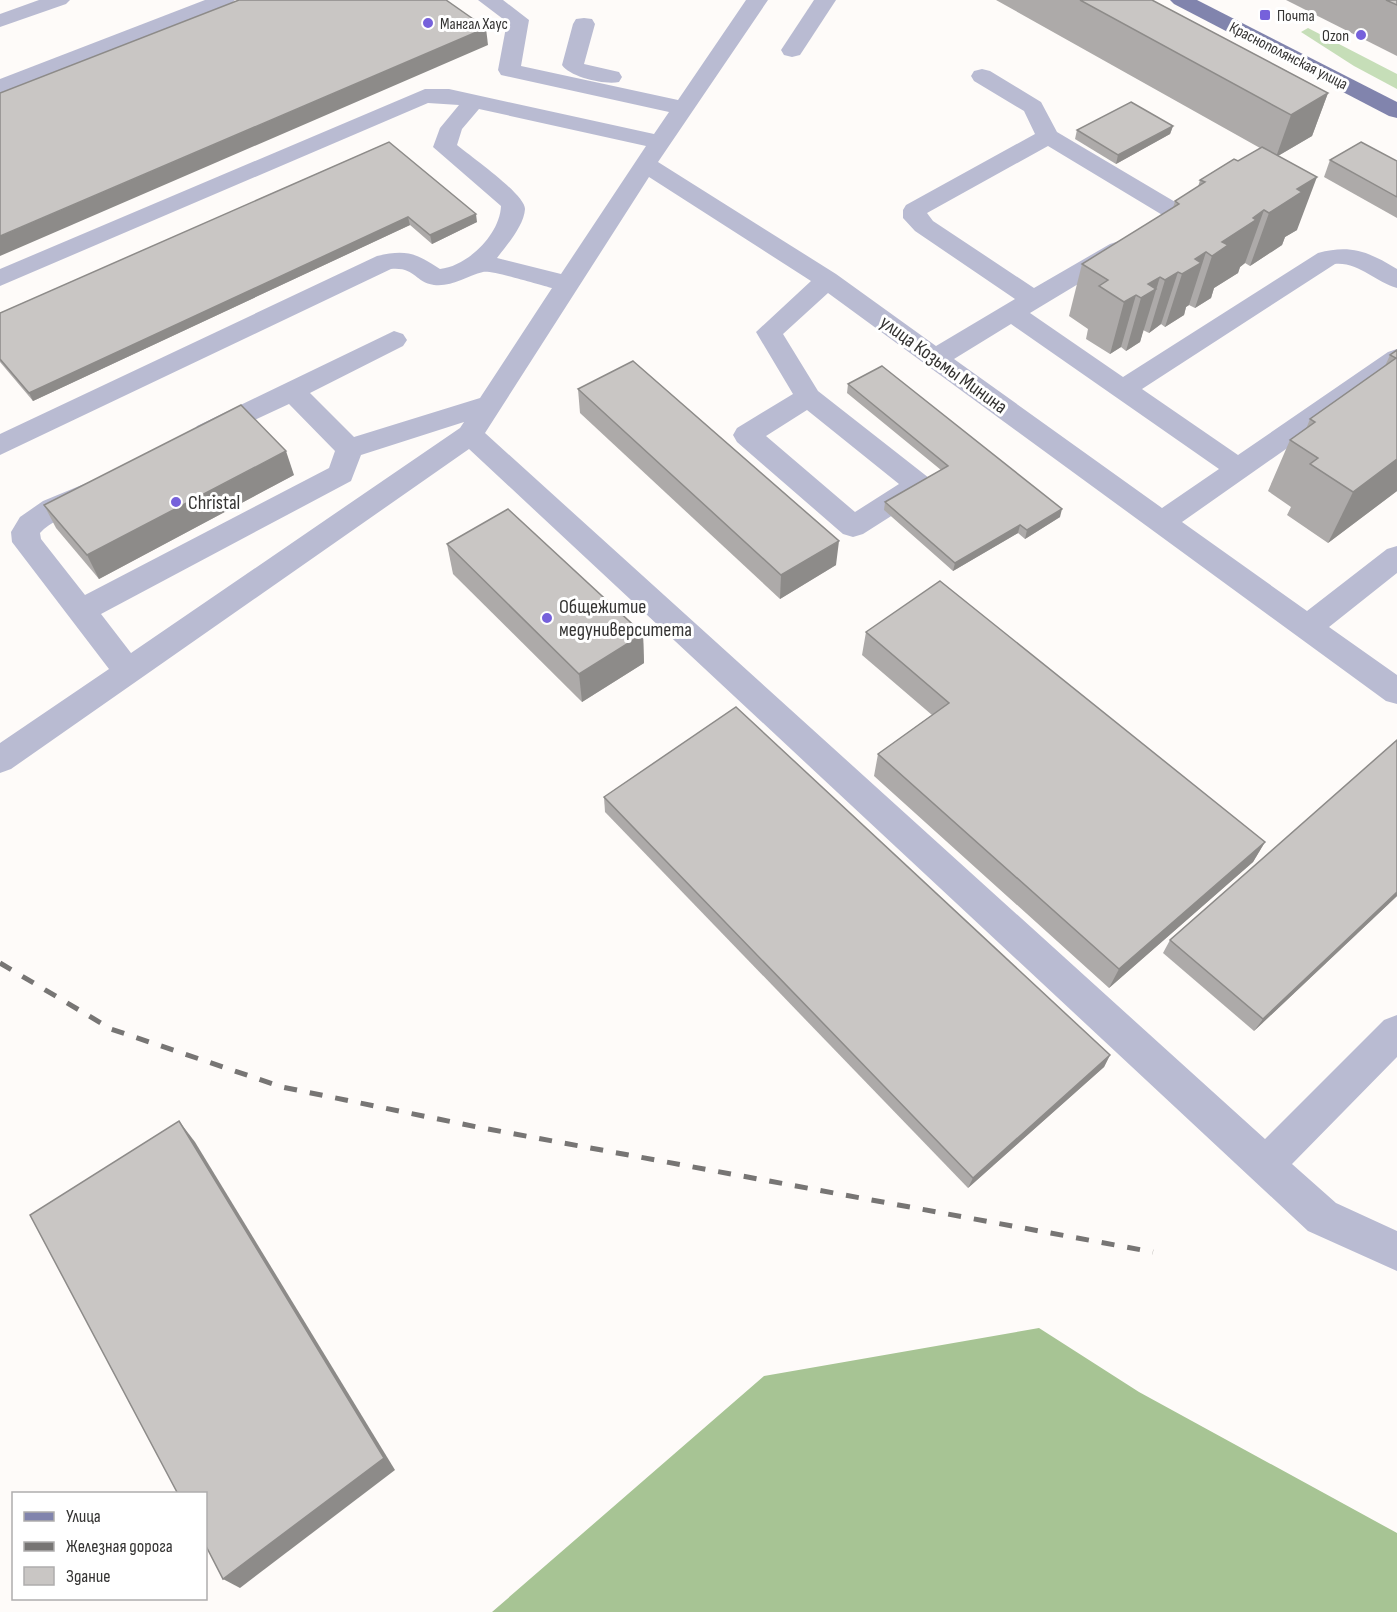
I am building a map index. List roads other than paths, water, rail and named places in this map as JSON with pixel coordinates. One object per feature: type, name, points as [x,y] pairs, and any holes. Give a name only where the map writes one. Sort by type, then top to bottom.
[{"type":"main road","name":"Краснополянская улица","points":[[1181,0],[1397,111]]},
{"type":"street","points":[[0,21],[60,0]]},
{"type":"street","points":[[0,87],[224,0]]},
{"type":"street","points":[[489,0],[518,20],[509,70],[688,101]]},
{"type":"street","points":[[4,748],[128,671],[471,435],[660,142],[757,0]]},
{"type":"street","points":[[792,50],[825,0]]},
{"type":"street","points":[[584,24],[574,58],[573,65],[577,69],[688,101]]},
{"type":"street","points":[[935,358],[1167,221],[1048,136],[1033,107],[982,76]]},
{"type":"street","points":[[0,278],[418,98],[438,95],[474,101],[660,142]]},
{"type":"street","points":[[0,445],[386,262],[409,260],[435,277],[456,274],[480,262],[510,220],[514,210],[512,203],[505,196],[445,147],[448,133],[474,101]]},
{"type":"street","points":[[1048,136],[915,210],[915,218],[1123,389],[1239,468]]},
{"type":"street","name":"улица Козьмы Минина","points":[[645,165],[827,280],[1397,692]]},
{"type":"street","points":[[1123,389],[1327,258],[1338,254],[1351,255],[1397,280]]},
{"type":"street","points":[[480,262],[568,284]]},
{"type":"street","points":[[808,397],[747,435],[853,528],[919,485],[808,397],[769,332],[827,280]]},
{"type":"street","points":[[186,444],[394,340]]},
{"type":"street","points":[[1162,522],[1397,358]]},
{"type":"street","points":[[292,391],[350,449]]},
{"type":"street","points":[[350,449],[491,404]]},
{"type":"street","points":[[471,435],[1322,1217],[1397,1251]]},
{"type":"street","points":[[81,611],[341,474],[350,449]]},
{"type":"street","points":[[111,481],[37,518],[29,524],[25,532],[27,542],[128,671]]},
{"type":"street","points":[[1308,627],[1397,557]]},
{"type":"street","points":[[1265,1165],[1397,1032]]},
{"type":"railway","points":[[0,963],[111,1029],[282,1087],[477,1127],[1153,1252]]},
{"type":"place","name":"Почта","points":[[1265,15]]},
{"type":"place","name":"Мангал Хаус","points":[[428,23]]},
{"type":"place","name":"Ozon","points":[[1361,35]]},
{"type":"place","name":"Christal","points":[[176,502]]},
{"type":"place","name":"Общежитие медуниверситета","points":[[547,618]]}]
